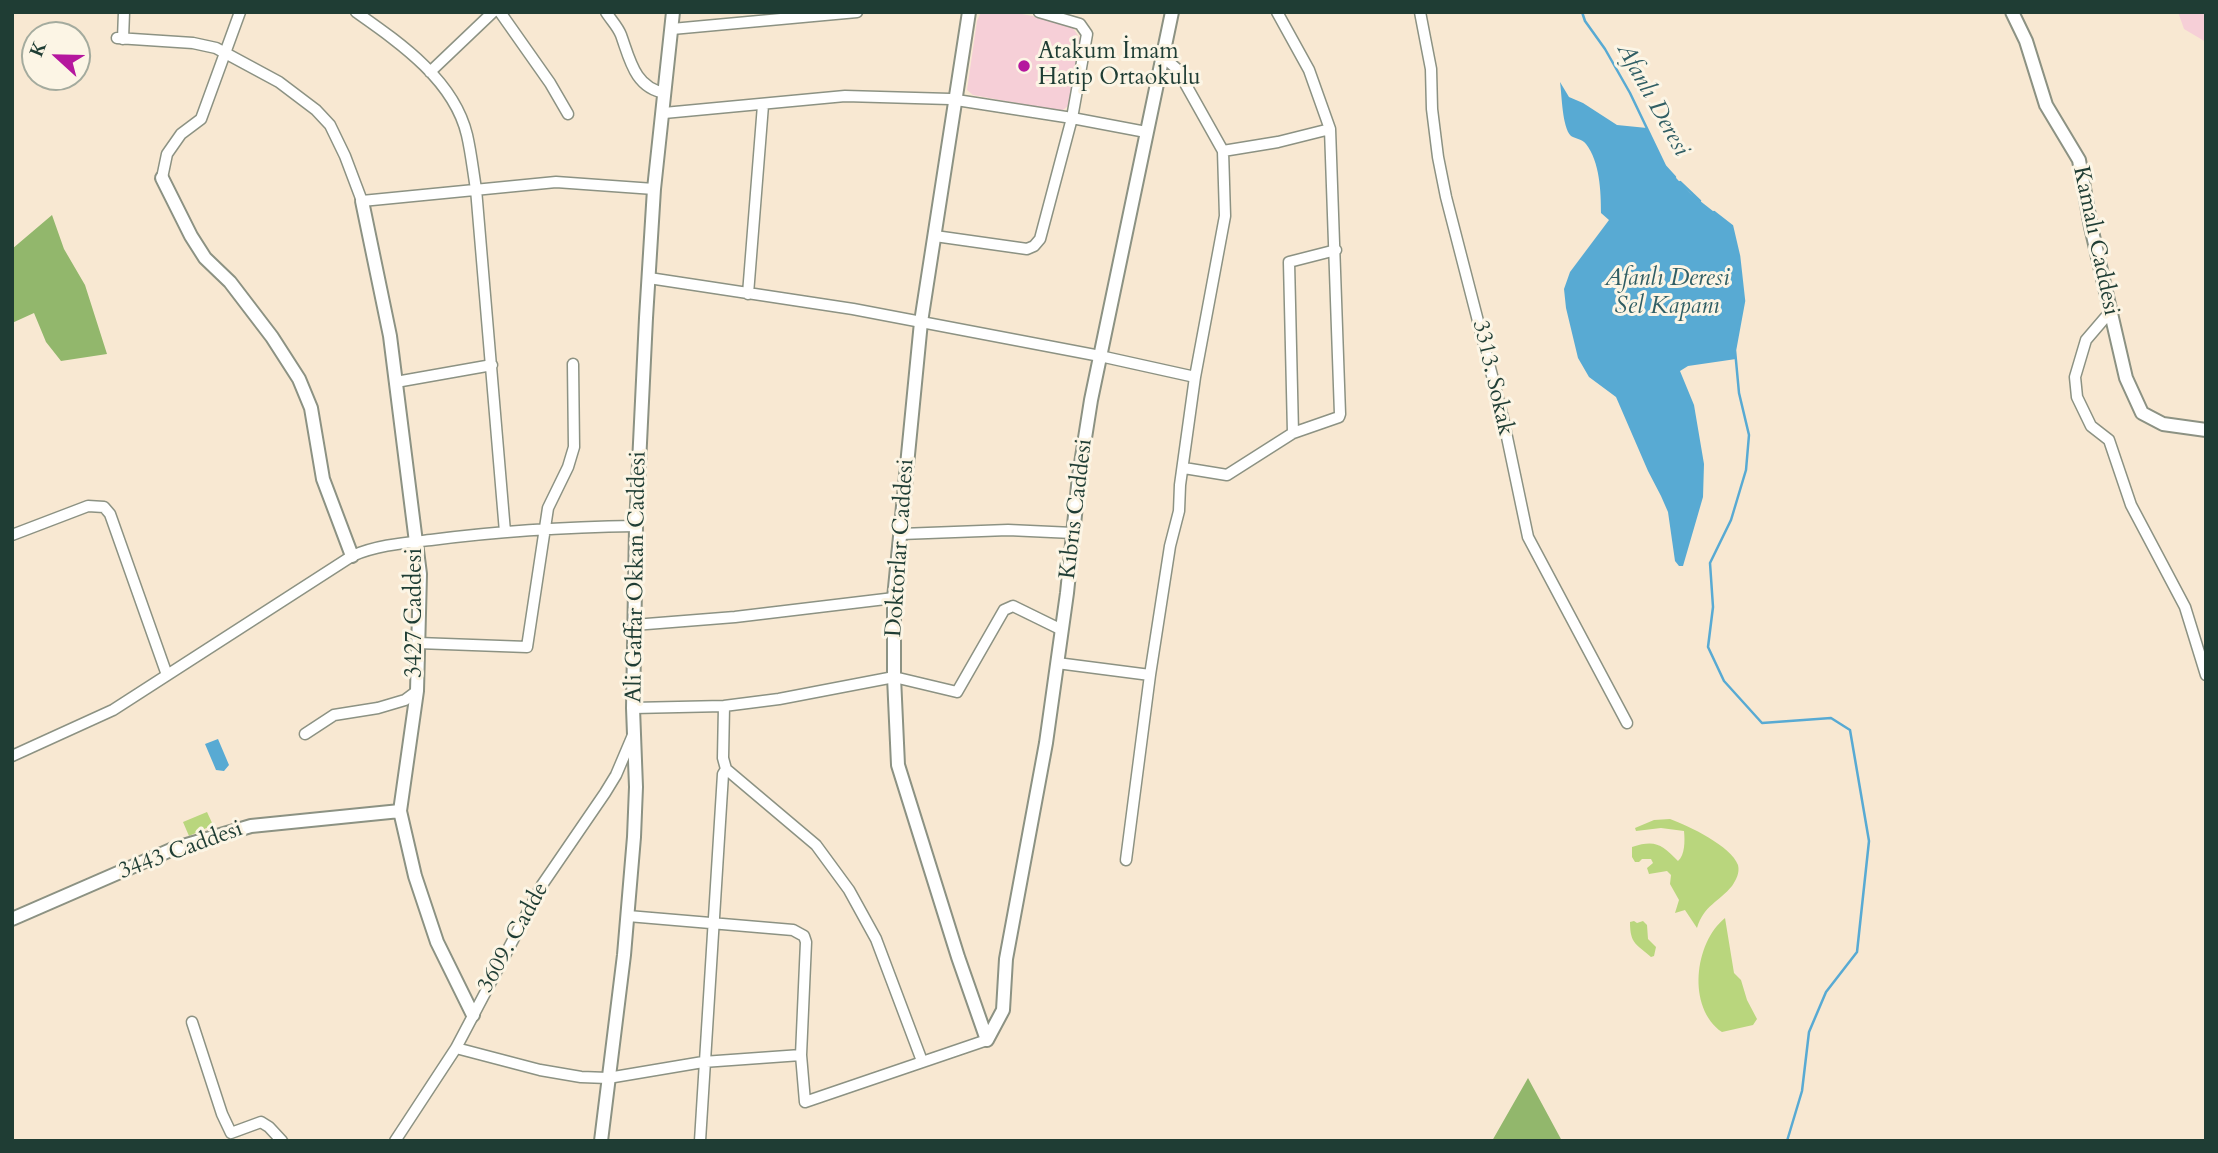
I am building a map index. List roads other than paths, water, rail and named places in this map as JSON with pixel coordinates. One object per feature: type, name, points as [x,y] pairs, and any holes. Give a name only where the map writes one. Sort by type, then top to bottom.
[{"type":"street","points":[[124,12],[120,39],[193,43],[226,52],[279,82],[316,110],[330,125],[362,201],[556,182],[654,189]]},
{"type":"street","points":[[240,12],[201,119],[181,134],[167,154],[162,178],[205,258],[230,282],[272,337],[299,379],[311,408],[323,479],[352,556]]},
{"type":"street","points":[[356,12],[396,41],[430,72],[452,100],[467,133],[476,189],[505,532]]},
{"type":"street","points":[[430,72],[493,12]]},
{"type":"street","points":[[500,12],[550,83],[568,114]]},
{"type":"street","points":[[606,12],[621,33],[627,58],[639,78],[649,89],[665,93]]},
{"type":"street","name":"Ali Gaffar Okkan Caddesi","points":[[601,1141],[628,916],[636,787],[633,708],[636,526],[654,189],[673,12]]},
{"type":"street","points":[[672,29],[805,14],[857,12]]},
{"type":"street","name":"Doktorlar Caddesi","points":[[969,12],[921,322],[894,598],[894,677],[898,765],[987,1040]]},
{"type":"street","points":[[934,236],[1027,249],[1040,239],[1072,118],[1087,34],[1080,24],[1039,12]]},
{"type":"street","name":"Kıbrıs Caddesi","points":[[987,1040],[1003,1010],[1006,959],[1046,743],[1081,463],[1100,356],[1172,12]]},
{"type":"street","points":[[1184,468],[1227,475],[1293,433],[1339,417],[1340,414],[1336,250],[1329,129],[1309,70],[1277,12]]},
{"type":"street","name":"3313. Sokak","points":[[1420,12],[1431,69],[1432,109],[1443,184],[1503,418],[1528,537],[1627,723]]},
{"type":"street","name":"Kamalı Caddesi","points":[[2012,12],[2026,41],[2046,105],[2079,160],[2091,227],[2126,378],[2142,413],[2163,424],[2206,430]]},
{"type":"street","points":[[1126,860],[1150,675],[1170,546],[1179,511],[1195,377],[1225,216],[1223,151],[1177,69],[1162,56]]},
{"type":"street","points":[[664,113],[845,96],[956,100],[1146,132]]},
{"type":"street","points":[[748,294],[762,105]]},
{"type":"street","points":[[1223,151],[1278,142],[1329,129]]},
{"type":"street","name":"3427 Caddesi","points":[[362,201],[390,336],[421,574],[417,691],[400,811],[415,876],[433,929],[473,1015]]},
{"type":"street","points":[[1293,433],[1289,262],[1336,250]]},
{"type":"street","points":[[649,278],[921,322],[1195,377]]},
{"type":"street","points":[[2110,312],[2086,340],[2075,377],[2077,397],[2091,426],[2109,440],[2132,505],[2185,607],[2206,675]]},
{"type":"street","points":[[418,643],[527,647],[548,508],[568,467],[574,447],[573,364]]},
{"type":"street","points":[[396,382],[492,365]]},
{"type":"street","points":[[12,535],[88,506],[104,507],[110,514],[167,675]]},
{"type":"street","points":[[12,756],[113,710],[352,556],[369,548],[545,528],[636,526]]},
{"type":"street","points":[[901,534],[1009,530],[1073,533]]},
{"type":"street","points":[[634,625],[735,617],[894,598]]},
{"type":"street","points":[[633,708],[724,706],[779,699],[894,677],[957,692],[1004,610],[1013,606],[1062,629]]},
{"type":"street","points":[[1057,663],[1150,675]]},
{"type":"street","points":[[306,734],[334,715],[378,708],[405,700],[417,691]]},
{"type":"street","points":[[724,706],[723,758],[726,769],[816,845],[849,890],[876,939],[922,1061]]},
{"type":"street","name":"3609. Cadde","points":[[396,1141],[456,1048],[542,885],[616,775],[633,735]]},
{"type":"street","points":[[700,1141],[723,774],[726,769]]},
{"type":"street","name":"3443 Caddesi","points":[[12,919],[173,849],[251,826],[400,811]]},
{"type":"street","points":[[628,916],[793,930],[804,936],[806,942],[801,1055],[805,1102],[987,1040]]},
{"type":"street","points":[[192,1022],[222,1114],[231,1133],[261,1122],[270,1127],[282,1141]]},
{"type":"street","points":[[456,1048],[540,1070],[608,1079],[703,1062],[801,1055]]},
{"type":"water","name":"Afanlı Deresi Sel Kapanı","points":[[1560,82],[1569,97],[1617,125],[1647,128],[1665,166],[1690,193],[1732,226],[1739,256],[1744,301],[1735,350],[1736,359],[1688,366],[1680,371],[1694,405],[1704,464],[1703,497],[1683,566],[1679,566],[1675,561],[1668,512],[1616,397],[1589,377],[1578,358],[1564,289],[1570,272],[1609,220],[1601,213],[1599,177],[1591,151],[1584,142],[1568,132]]},
{"type":"water","points":[[218,739],[229,765],[224,771],[216,770],[205,744]]},
{"type":"waterway","name":"Afanlı Deresi","points":[[1582,12],[1630,93],[1665,166],[1675,177]]},
{"type":"waterway","name":"Afanlı Deresi","points":[[1680,182],[1700,201]]},
{"type":"waterway","points":[[1714,212],[1732,226],[1739,256],[1744,301],[1735,350],[1739,393],[1749,435],[1746,470],[1731,520],[1710,563],[1713,607],[1708,647],[1724,681],[1762,723],[1831,718],[1850,730],[1869,841],[1857,952],[1826,992],[1809,1032],[1802,1091],[1787,1141]]},
{"type":"place","name":"Atakum İmam Hatip Ortaokulu","points":[[1024,66]]}]
